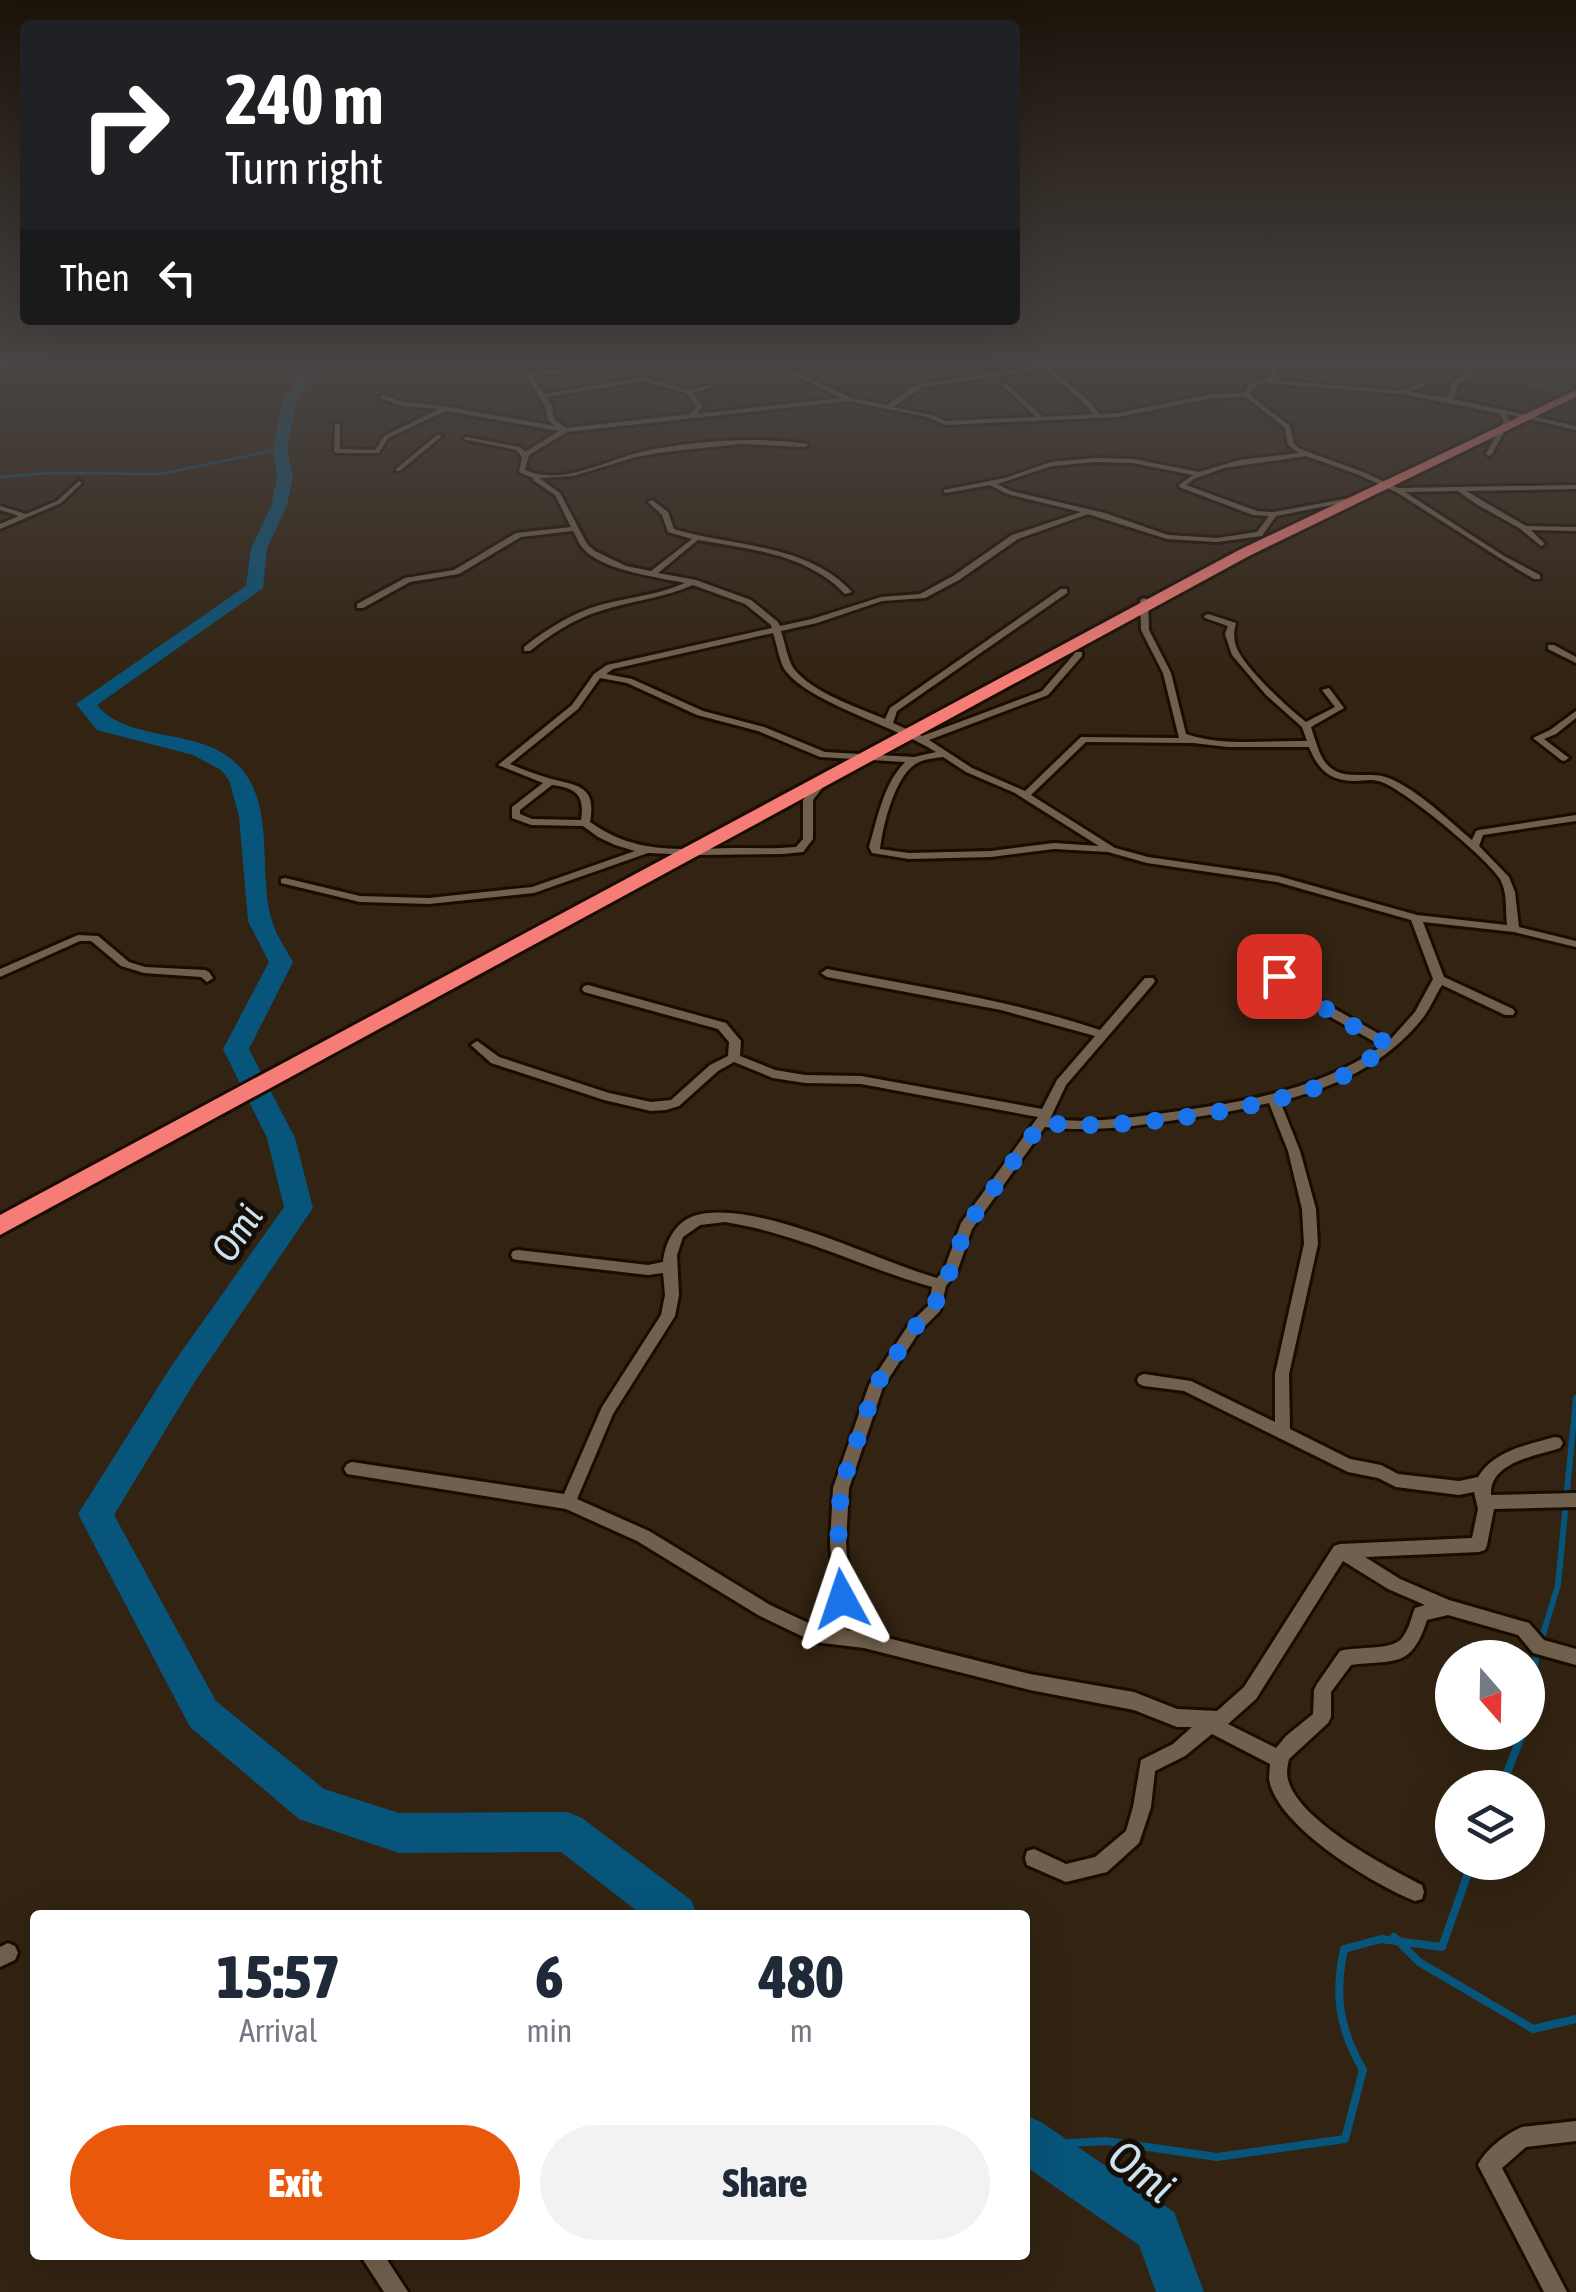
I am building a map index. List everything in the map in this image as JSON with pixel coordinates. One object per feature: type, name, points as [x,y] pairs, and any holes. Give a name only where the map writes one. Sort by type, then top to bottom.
[{"type":"highway","points":[[0,1226],[1244,553],[1417,469]]},
{"type":"street","points":[[522,469],[558,494],[592,554],[624,568],[693,582],[748,602],[768,616],[788,668],[806,684],[828,698],[922,739],[942,754],[1026,796],[1111,850]]},
{"type":"street","points":[[535,479],[602,469]]},
{"type":"street","points":[[946,492],[992,484],[1036,469]]},
{"type":"street","points":[[1172,469],[1201,474]]},
{"type":"street","points":[[1221,469],[1201,474],[1181,486],[1256,513],[1274,514],[1310,505],[1345,504],[1364,495],[1397,490],[1576,487]]},
{"type":"street","points":[[1354,469],[1397,490],[1502,560],[1537,578]]},
{"type":"street","points":[[0,526],[59,502],[79,483]]},
{"type":"street","points":[[992,484],[1009,493],[1167,537],[1218,540],[1259,534],[1274,514]]},
{"type":"street","points":[[1458,488],[1469,498],[1528,528],[1541,544]]},
{"type":"street","points":[[652,502],[665,514],[671,530],[790,558],[842,583],[848,592]]},
{"type":"street","points":[[0,508],[26,516]]},
{"type":"street","points":[[586,824],[589,810],[586,795],[579,788],[550,782],[503,764],[575,708],[598,676],[610,667],[776,629],[881,598],[922,596],[956,578],[1015,537],[1085,513]]},
{"type":"street","points":[[1528,528],[1576,530]]},
{"type":"street","points":[[360,606],[408,580],[456,572],[518,535],[575,529]]},
{"type":"street","points":[[653,574],[697,538]]},
{"type":"street","points":[[527,649],[556,627],[578,617],[604,607],[655,597],[693,582]]},
{"type":"street","points":[[888,723],[894,710],[1064,590]]},
{"type":"street","points":[[1144,600],[1146,630],[1168,673],[1178,725],[1182,736],[1193,741]]},
{"type":"street","points":[[1208,616],[1232,625],[1229,631],[1235,654],[1282,701],[1291,718],[1306,726],[1331,774],[1386,779],[1475,845],[1505,878],[1515,905],[1510,920],[1514,929]]},
{"type":"street","points":[[1551,647],[1576,660]]},
{"type":"street","points":[[922,739],[1045,694],[1079,654]]},
{"type":"street","points":[[598,676],[629,680],[700,713],[761,729],[823,755],[913,760],[942,754]]},
{"type":"street","points":[[1306,726],[1340,708],[1326,690]]},
{"type":"street","points":[[1564,758],[1538,738],[1576,714]]},
{"type":"street","points":[[1026,796],[1084,739],[1312,744]]},
{"type":"street","points":[[285,881],[360,899],[430,901],[534,890],[644,851],[799,850],[808,839],[808,800],[816,788],[839,769],[873,760]]},
{"type":"street","points":[[913,760],[885,808],[874,847],[881,853],[991,854],[1054,846],[1111,850],[1146,860],[1278,880],[1416,918],[1514,929],[1576,944]]},
{"type":"street","points":[[550,782],[515,809],[515,816],[532,822],[586,824],[600,835],[644,851]]},
{"type":"street","points":[[1475,845],[1478,833],[1576,818]]},
{"type":"street","points":[[477,1045],[496,1060],[651,1106],[678,1101],[718,1062],[734,1058],[774,1074],[805,1080],[861,1080],[1067,1126],[1140,1121],[1274,1101],[1343,1076],[1390,1045],[1426,1010],[1438,979],[1416,918]]},
{"type":"street","points":[[0,973],[78,938],[104,943],[125,964],[144,970],[205,974],[207,978]]},
{"type":"street","points":[[1262,962],[1340,1019],[1390,1045]]},
{"type":"street","points":[[828,974],[1002,1005],[1052,1016],[1103,1034]]},
{"type":"street","points":[[1438,979],[1509,1012]]},
{"type":"street","points":[[814,1634],[844,1622],[838,1544],[841,1488],[876,1385],[914,1328],[935,1307],[940,1284],[950,1272],[966,1227],[1043,1118],[1061,1083],[1149,982]]},
{"type":"street","points":[[588,989],[722,1026],[735,1040],[734,1058]]},
{"type":"street","points":[[1274,1101],[1298,1166],[1311,1244],[1282,1374],[1284,1434]]},
{"type":"street","points":[[568,1502],[607,1411],[668,1316],[674,1300],[666,1268],[679,1231],[693,1218],[714,1214],[797,1232],[879,1267],[940,1284]]},
{"type":"street","points":[[518,1255],[648,1270],[666,1268]]},
{"type":"street","points":[[1144,1380],[1186,1386],[1348,1464],[1382,1472],[1396,1480],[1459,1488],[1483,1483],[1503,1460],[1555,1443]]},
{"type":"street","points":[[352,1469],[568,1502],[643,1536],[764,1610],[814,1634],[864,1640],[1030,1682],[1134,1701],[1177,1718],[1215,1722],[1279,1759]]},
{"type":"street","points":[[1340,1551],[1480,1544],[1486,1502],[1483,1483]]},
{"type":"street","points":[[1486,1502],[1576,1500]]},
{"type":"street","points":[[1340,1551],[1394,1584],[1448,1607],[1523,1629],[1540,1647],[1576,1657]]},
{"type":"street","points":[[1034,1858],[1066,1873],[1100,1865],[1132,1838],[1142,1807],[1147,1766],[1179,1750],[1250,1693],[1340,1551]]},
{"type":"street","points":[[1415,1892],[1347,1855],[1326,1838],[1279,1783],[1279,1759],[1294,1740],[1322,1717],[1324,1690],[1346,1657],[1404,1652],[1413,1644],[1421,1614],[1448,1607]]},
{"type":"street","points":[[1556,2292],[1488,2165],[1522,2137],[1576,2131]]},
{"type":"street","points":[[375,2260],[397,2292]]},
{"type":"waterway","points":[[0,477],[52,473],[161,474],[185,469]]},
{"type":"waterway","name":"Omi","points":[[284,469],[279,506],[259,548],[254,588],[86,704],[104,726],[200,750],[228,766],[238,778],[249,816],[260,921],[281,962],[236,1049],[281,1138],[299,1208],[183,1374],[95,1514],[203,1714],[313,1805],[399,1833],[568,1832],[669,1910]]},
{"type":"waterway","points":[[1541,1640],[1558,1585],[1576,1398]]},
{"type":"waterway","points":[[1508,1770],[1516,1750]]},
{"type":"waterway","points":[[1398,1941],[1442,1947],[1466,1880]]},
{"type":"waterway","points":[[1394,1937],[1398,1941]]},
{"type":"waterway","points":[[1036,2145],[1106,2141],[1217,2157],[1345,2139],[1363,2070],[1348,2040],[1341,2011],[1339,1982],[1344,1949],[1381,1939],[1398,1941]]},
{"type":"waterway","points":[[1398,1941],[1419,1962],[1533,2029],[1576,2019]]},
{"type":"waterway","name":"Omi","points":[[1030,2141],[1157,2229],[1180,2292]]},
{"type":"route","points":[[842,1599],[838,1544],[841,1488],[868,1418],[876,1385],[914,1328],[935,1307],[940,1284],[950,1272],[966,1227],[1042,1122],[1067,1126],[1140,1121],[1252,1106],[1343,1076],[1390,1045],[1340,1019],[1279,976]]}]
